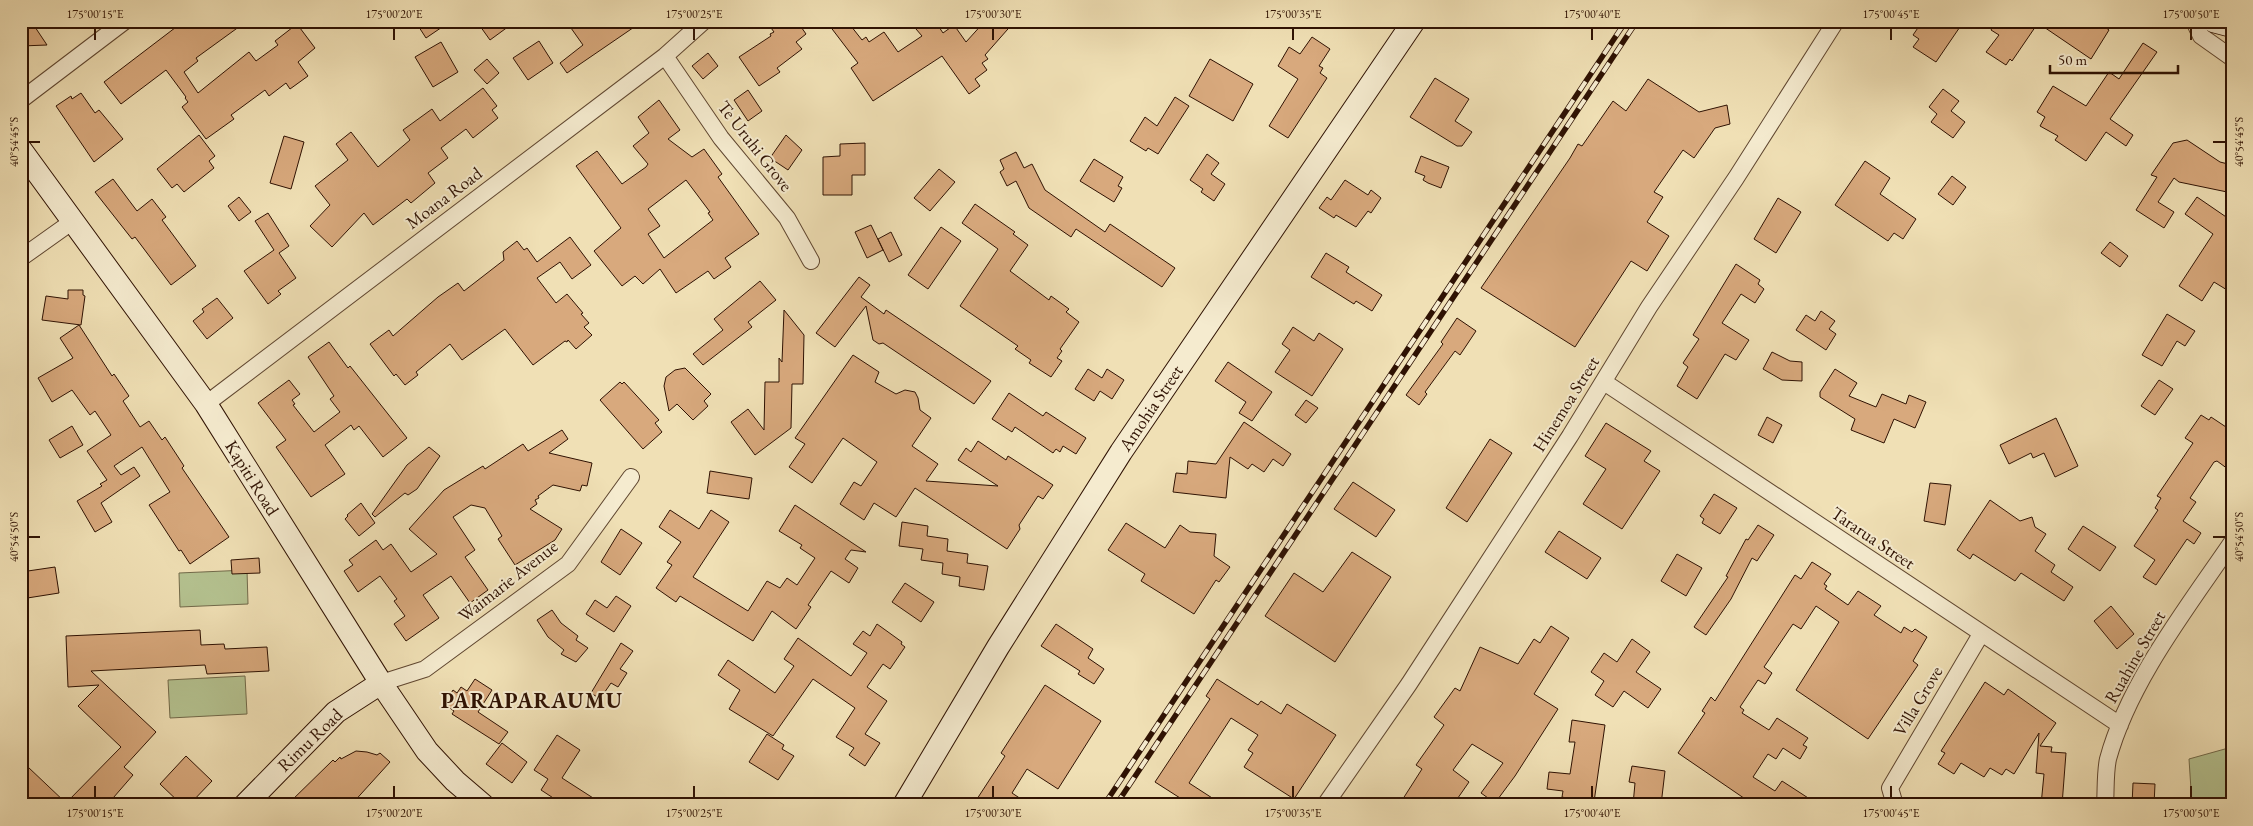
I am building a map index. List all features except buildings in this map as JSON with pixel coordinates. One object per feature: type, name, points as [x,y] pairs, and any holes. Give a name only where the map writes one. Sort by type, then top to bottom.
[{"type":"main road","name":"Amohia Street","points":[[904,805],[998,647],[1122,452],[1414,21]]},
{"type":"main road","points":[[2213,21],[2232,26]]},
{"type":"main road","name":"Kapiti Road","points":[[21,150],[206,404],[381,683],[427,750],[455,781],[483,805]]},
{"type":"main road","name":"Rimu Road","points":[[245,805],[336,712],[381,683]]},
{"type":"street","points":[[21,100],[125,21]]},
{"type":"street","name":"Moana Road","points":[[206,404],[665,56],[685,27],[704,21]]},
{"type":"street","name":"Hinemoa Street","points":[[1325,805],[1409,684],[1604,382],[1649,308],[1736,178],[1836,21]]},
{"type":"street","points":[[2194,21],[2202,36],[2232,58]]},
{"type":"street","name":"Te Uruhi Grove","points":[[665,56],[721,138],[787,218],[811,261]]},
{"type":"street","points":[[21,258],[73,221]]},
{"type":"street","name":"Tararua Street","points":[[1604,382],[2120,725]]},
{"type":"street","name":"Waimarie Avenue","points":[[381,683],[425,669],[568,564],[632,477]]},
{"type":"street","name":"Ruahine Street","points":[[2105,805],[2108,761],[2120,725],[2158,652],[2232,542]]},
{"type":"street","name":"Villa Grove","points":[[1895,805],[1890,788],[1981,634]]},
{"type":"green space","points":[[247,570],[248,604],[180,607],[179,573]]},
{"type":"green space","points":[[245,676],[247,714],[170,718],[168,680]]},
{"type":"green space","points":[[2232,747],[2232,805],[2192,805],[2189,759]]},
{"type":"railway","points":[[1104,805],[1626,21]]},
{"type":"railway","points":[[1116,805],[1637,21]]},
{"type":"district","name":"PARAPARAUMU","points":[[532,700]]}]
